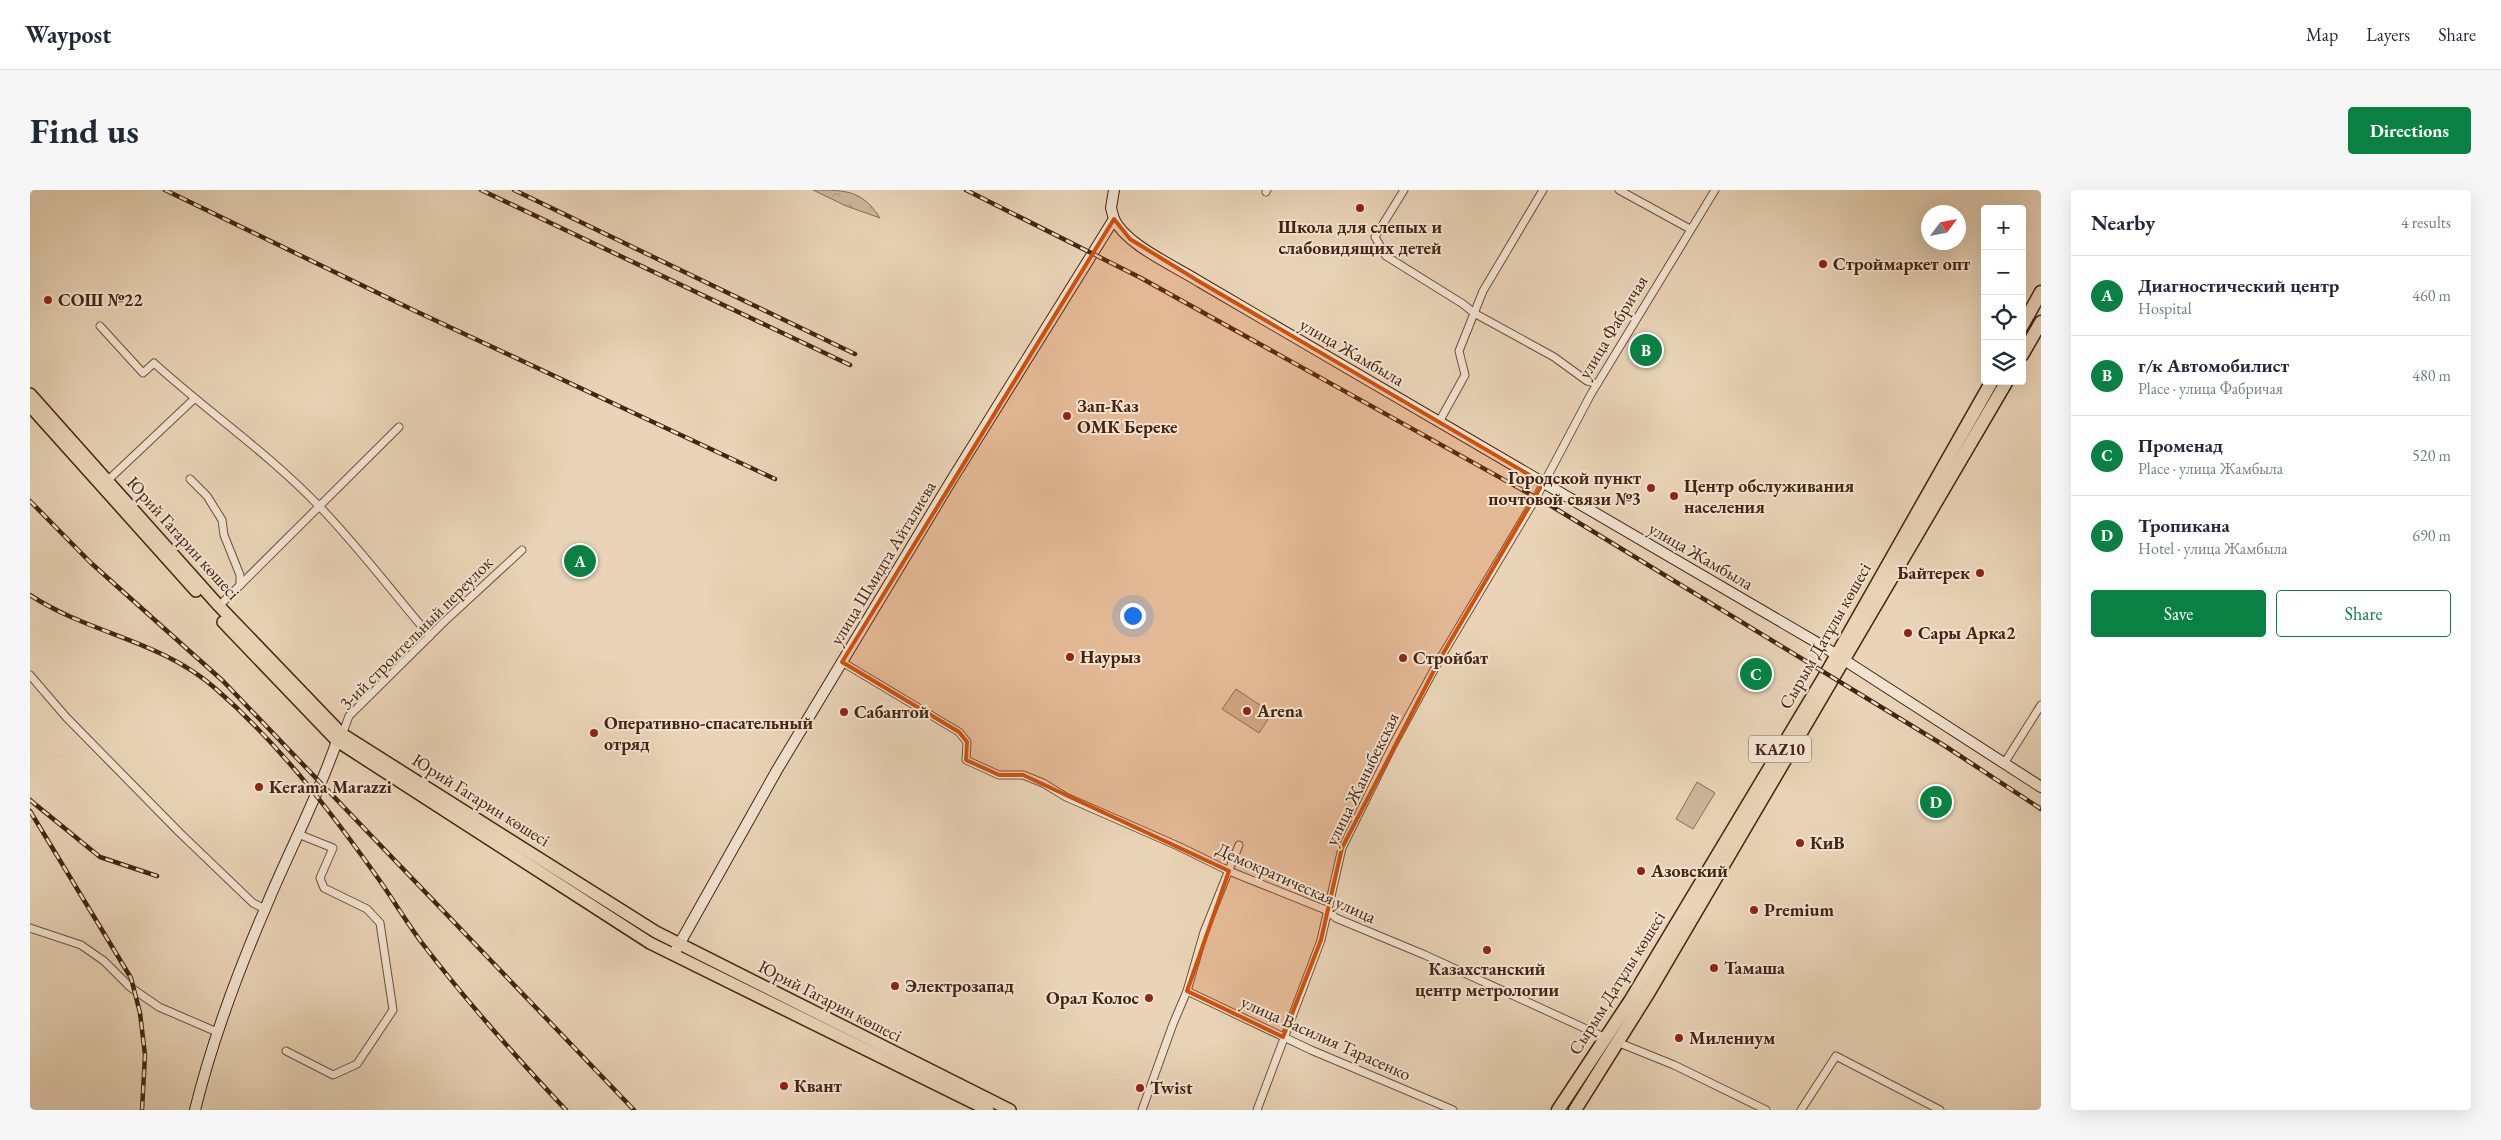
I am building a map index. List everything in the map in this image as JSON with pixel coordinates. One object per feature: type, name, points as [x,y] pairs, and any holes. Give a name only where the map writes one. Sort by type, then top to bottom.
[{"type":"highway","points":[[2026,319],[2041,292]]},
{"type":"highway","points":[[2026,348],[2041,322]]},
{"type":"highway","name":"Сырым Датұлы көшесі","points":[[1575,1110],[1618,1042],[1839,658],[1990,385]]},
{"type":"highway","name":"Сырым Датұлы көшесі","points":[[1558,1110],[1630,1000],[2005,385]]},
{"type":"main road","name":"Юрий Гагарин көшесі","points":[[30,394],[214,611],[340,738],[650,943],[676,950],[1010,1110]]},
{"type":"main road","name":"Юрий Гагарин көшесі","points":[[30,406],[105,483],[340,738]]},
{"type":"main road","name":"Юрий Гагарин көшесі","points":[[676,950],[988,1110]]},
{"type":"street","points":[[1114,190],[1111,208],[1114,219]]},
{"type":"street","points":[[1404,190],[1376,237],[1386,256],[1463,304],[1474,313],[1554,357],[1587,381],[1597,384]]},
{"type":"street","points":[[1439,422],[1465,375],[1459,351],[1483,291],[1543,190]]},
{"type":"street","points":[[1619,190],[1690,229]]},
{"type":"street","name":"улица Фабричая","points":[[1544,483],[1597,384],[1715,190]]},
{"type":"street","name":"улица Жамбыла","points":[[1114,219],[1117,226],[1130,239],[1813,640],[2041,786]]},
{"type":"street","name":"улица Шмидта Айталиева","points":[[676,950],[758,802],[1114,219]]},
{"type":"street","points":[[100,326],[143,373],[154,363],[194,399],[245,437],[318,505],[430,636]]},
{"type":"street","points":[[105,483],[194,399]]},
{"type":"street","points":[[219,606],[318,505],[399,427]]},
{"type":"street","points":[[190,479],[208,496],[222,520],[224,535],[240,575],[240,585]]},
{"type":"street","name":"улица Жаныбекская","points":[[1257,1110],[1321,940],[1326,910],[1342,848],[1441,657],[1544,483]]},
{"type":"street","name":"3-ий строительный переулок","points":[[340,738],[349,716],[430,636],[522,550]]},
{"type":"street","name":"Демократическая улица","points":[[842,662],[958,732],[967,742],[966,760],[999,775],[1023,774],[1066,797],[1178,846],[1229,871],[1326,910],[1336,918],[1425,955],[1604,1038],[1674,1064],[1766,1110]]},
{"type":"street","points":[[30,675],[66,717],[180,833],[253,903],[265,909]]},
{"type":"street","points":[[2005,762],[2041,705]]},
{"type":"street","points":[[195,1110],[217,1032],[265,909],[322,784],[340,738]]},
{"type":"street","points":[[286,1051],[333,1075],[347,1070],[357,1064],[394,1010],[380,923],[367,909],[324,888],[320,878],[333,848],[298,834]]},
{"type":"street","points":[[1142,1110],[1172,1024],[1187,991],[1204,932],[1239,845]]},
{"type":"street","points":[[30,928],[81,946],[104,961],[130,987],[159,1007],[217,1032]]},
{"type":"street","name":"улица Василия Тарасенко","points":[[1187,991],[1283,1037],[1453,1110]]},
{"type":"street","points":[[1801,1110],[1836,1056],[1940,1110]]},
{"type":"highlighted area","points":[[1114,219],[1130,239],[1543,483],[1441,657],[1342,848],[1321,940],[1283,1037],[1187,991],[1229,871],[1023,775],[999,775],[966,760],[967,742],[959,732],[842,662]]},
{"type":"green space","points":[[813,190],[844,191],[860,197],[867,202],[880,218],[846,206]]},
{"type":"green space","name":"Arena","points":[[1236,689],[1272,713],[1259,733],[1222,709]]},
{"type":"green space","points":[[1697,782],[1715,793],[1693,829],[1676,819]]},
{"type":"railway","points":[[165,190],[411,309],[775,479]]},
{"type":"railway","points":[[481,190],[850,365]]},
{"type":"railway","points":[[514,190],[855,354]]},
{"type":"railway","points":[[966,190],[1141,278],[1553,507],[1945,746],[2041,809]]},
{"type":"railway","points":[[30,501],[91,563],[223,681],[634,1110]]},
{"type":"railway","points":[[30,595],[76,619],[172,659],[195,672],[238,709],[281,753],[320,800],[375,874],[422,943],[456,986],[566,1110]]},
{"type":"railway","points":[[30,800],[100,857],[157,876]]},
{"type":"railway","points":[[30,811],[131,978],[140,1013],[145,1055],[142,1110]]},
{"type":"place","name":"Школа для слепых и слабовидящих детей","points":[[1360,208]]},
{"type":"place","name":"Строймаркет опт","points":[[1823,264]]},
{"type":"place","name":"СОШ №22","points":[[48,300]]},
{"type":"place","name":"г/к Автомобилист","points":[[1646,350]]},
{"type":"place","name":"Зап-Каз ОМК Береке","points":[[1067,416]]},
{"type":"place","name":"Городской пункт почтовой связи №3","points":[[1651,488]]},
{"type":"place","name":"Центр обслуживания наcеления","points":[[1674,496]]},
{"type":"place","name":"Диагностический центр","points":[[580,561]]},
{"type":"place","name":"Байтерек","points":[[1980,573]]},
{"type":"place","name":"Сары Арка2","points":[[1908,633]]},
{"type":"place","name":"Наурыз","points":[[1070,657]]},
{"type":"place","name":"Стройбат","points":[[1403,658]]},
{"type":"place","name":"Променад","points":[[1756,674]]},
{"type":"place","name":"Arena","points":[[1247,711]]},
{"type":"place","name":"Сабантой","points":[[844,712]]},
{"type":"place","name":"Оперативно-спасательный отряд","points":[[594,733]]},
{"type":"place","name":"Kerama Marazzi","points":[[259,787]]},
{"type":"place","name":"Тропикана","points":[[1936,802]]},
{"type":"place","name":"КиВ","points":[[1800,843]]},
{"type":"place","name":"Азовский","points":[[1641,871]]},
{"type":"place","name":"Premium","points":[[1754,910]]},
{"type":"place","name":"Казахстанский центр метрологии","points":[[1487,950]]},
{"type":"place","name":"Тамаша","points":[[1714,968]]},
{"type":"place","name":"Электрозапад","points":[[895,986]]},
{"type":"place","name":"Орал Колос","points":[[1149,998]]},
{"type":"place","name":"Милениум","points":[[1679,1038]]},
{"type":"place","name":"Квант","points":[[784,1086]]},
{"type":"place","name":"Twist","points":[[1140,1088]]}]
